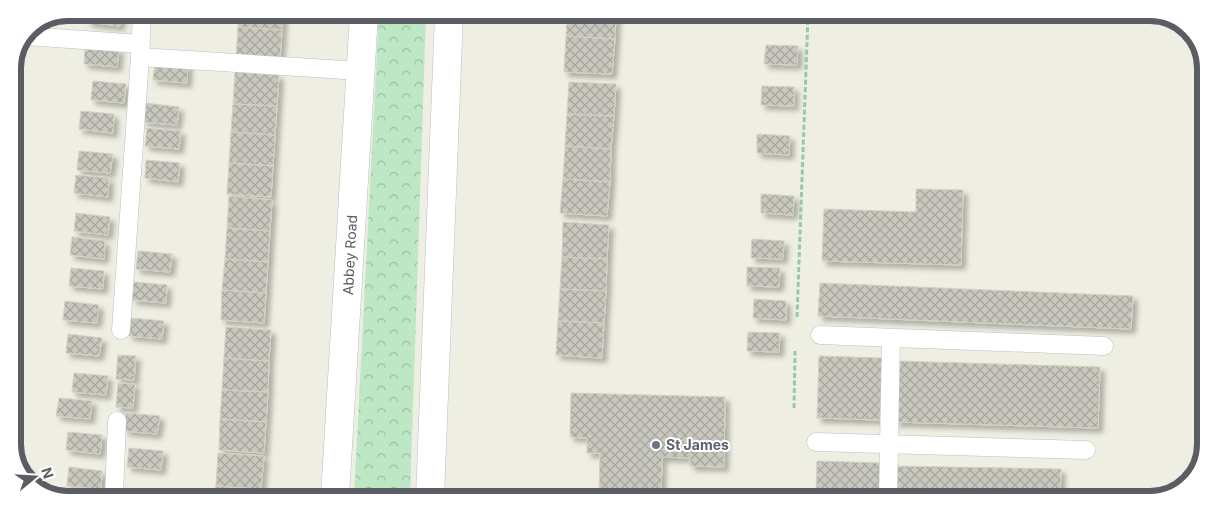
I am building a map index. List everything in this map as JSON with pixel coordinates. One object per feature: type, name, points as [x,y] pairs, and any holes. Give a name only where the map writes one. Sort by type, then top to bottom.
[{"type":"street","name":"Abbey Road","points":[[335,491],[364,21]]},
{"type":"street","points":[[430,491],[449,21]]},
{"type":"lane","points":[[121,330],[142,21]]},
{"type":"lane","points":[[34,37],[140,50],[361,71]]},
{"type":"lane","points":[[820,335],[1104,346]]},
{"type":"lane","points":[[888,491],[891,338]]},
{"type":"lane","points":[[114,491],[117,421]]},
{"type":"lane","points":[[816,442],[1086,450]]},
{"type":"path","points":[[797,324],[808,21]]},
{"type":"path","points":[[794,408],[796,342]]},
{"type":"green space","points":[[379,21],[426,21],[410,491],[354,491]]},
{"type":"building","points":[[87,21],[121,21],[120,26]]},
{"type":"building","points":[[238,21],[283,21],[282,30],[238,27]]},
{"type":"building","points":[[567,21],[616,21],[615,39],[566,36]]},
{"type":"building","points":[[238,27],[282,30],[280,60],[236,58]]},
{"type":"building","points":[[566,36],[615,39],[612,74],[564,72]]},
{"type":"building","points":[[766,45],[798,46],[797,65],[764,64]]},
{"type":"building","points":[[85,46],[119,49],[117,67],[84,64]]},
{"type":"building","points":[[155,61],[188,64],[187,83],[153,80]]},
{"type":"building","points":[[235,72],[279,75],[277,106],[233,104]]},
{"type":"building","points":[[93,81],[126,84],[124,103],[91,100]]},
{"type":"building","points":[[569,82],[616,84],[614,116],[567,114]]},
{"type":"building","points":[[762,86],[794,87],[794,106],[761,105]]},
{"type":"building","points":[[145,103],[179,107],[177,125],[143,122]]},
{"type":"building","points":[[233,104],[277,106],[275,135],[231,132]]},
{"type":"building","points":[[81,111],[114,114],[113,133],[79,129]]},
{"type":"building","points":[[567,114],[614,116],[611,149],[565,146]]},
{"type":"building","points":[[147,128],[181,131],[179,149],[145,146]]},
{"type":"building","points":[[231,132],[275,135],[273,166],[229,163]]},
{"type":"building","points":[[757,134],[790,136],[789,155],[757,153]]},
{"type":"building","points":[[565,146],[611,149],[610,182],[563,179]]},
{"type":"building","points":[[79,151],[113,154],[110,173],[77,170]]},
{"type":"building","points":[[146,160],[180,163],[178,182],[145,178]]},
{"type":"building","points":[[229,163],[273,166],[271,197],[227,194]]},
{"type":"building","points":[[76,175],[109,178],[108,197],[74,193]]},
{"type":"building","points":[[563,179],[610,182],[607,216],[560,213]]},
{"type":"building","points":[[916,189],[963,190],[961,265],[822,261],[824,209],[916,212]]},
{"type":"building","points":[[761,194],[794,196],[793,215],[761,213]]},
{"type":"building","points":[[229,196],[272,200],[270,231],[227,228]]},
{"type":"building","points":[[76,213],[110,217],[108,235],[74,231]]},
{"type":"building","points":[[563,222],[609,225],[607,259],[562,257]]},
{"type":"building","points":[[227,228],[270,231],[268,262],[225,259]]},
{"type":"building","points":[[72,237],[105,241],[104,259],[70,255]]},
{"type":"building","points":[[752,239],[784,241],[783,259],[751,258]]},
{"type":"building","points":[[138,251],[172,254],[170,272],[136,269]]},
{"type":"building","points":[[562,257],[607,259],[606,291],[560,289]]},
{"type":"building","points":[[225,259],[268,262],[266,293],[222,290]]},
{"type":"building","points":[[747,267],[780,268],[779,287],[747,286]]},
{"type":"building","points":[[71,268],[104,271],[103,289],[69,286]]},
{"type":"building","points":[[134,282],[167,285],[166,303],[132,300]]},
{"type":"building","points":[[820,283],[1133,296],[1131,329],[818,316]]},
{"type":"building","points":[[560,289],[606,291],[604,323],[558,321]]},
{"type":"building","points":[[222,290],[266,293],[264,323],[221,320]]},
{"type":"building","points":[[754,299],[786,301],[786,320],[753,318]]},
{"type":"building","points":[[65,301],[99,305],[97,323],[63,320]]},
{"type":"building","points":[[130,318],[164,321],[162,339],[129,336]]},
{"type":"building","points":[[558,321],[604,323],[602,358],[556,355]]},
{"type":"building","points":[[226,327],[271,330],[269,361],[224,358]]},
{"type":"building","points":[[748,332],[780,333],[779,352],[747,351]]},
{"type":"building","points":[[68,334],[102,338],[99,356],[66,353]]},
{"type":"building","points":[[118,355],[136,356],[134,380],[116,379]]},
{"type":"building","points":[[819,356],[882,358],[880,420],[817,418]]},
{"type":"building","points":[[224,358],[269,361],[268,392],[222,390]]},
{"type":"building","points":[[897,361],[1100,367],[1098,428],[895,422]]},
{"type":"building","points":[[74,373],[108,376],[106,395],[72,392]]},
{"type":"building","points":[[118,383],[135,384],[133,408],[116,407]]},
{"type":"building","points":[[222,390],[268,392],[266,422],[220,419]]},
{"type":"building","name":"St James","points":[[571,393],[725,397],[724,467],[690,466],[690,458],[662,457],[661,491],[599,491],[600,453],[587,453],[587,438],[570,437]]},
{"type":"building","points":[[59,398],[92,401],[90,419],[56,416]]},
{"type":"building","points":[[126,413],[160,416],[157,434],[124,431]]},
{"type":"building","points":[[220,419],[266,422],[264,453],[219,450]]},
{"type":"building","points":[[68,432],[102,435],[100,454],[66,450]]},
{"type":"building","points":[[129,448],[163,451],[161,470],[127,467]]},
{"type":"building","points":[[218,453],[264,456],[261,489],[216,486]]},
{"type":"building","points":[[817,461],[880,463],[880,491],[816,491]]},
{"type":"building","points":[[893,466],[1061,469],[1060,491],[893,491]]},
{"type":"building","points":[[69,467],[102,471],[101,489],[67,486]]},
{"type":"building","points":[[216,486],[261,489],[261,491],[216,491]]},
{"type":"building","points":[[122,488],[155,491],[122,491]]},
{"type":"place","name":"St James","points":[[656,445]]}]
